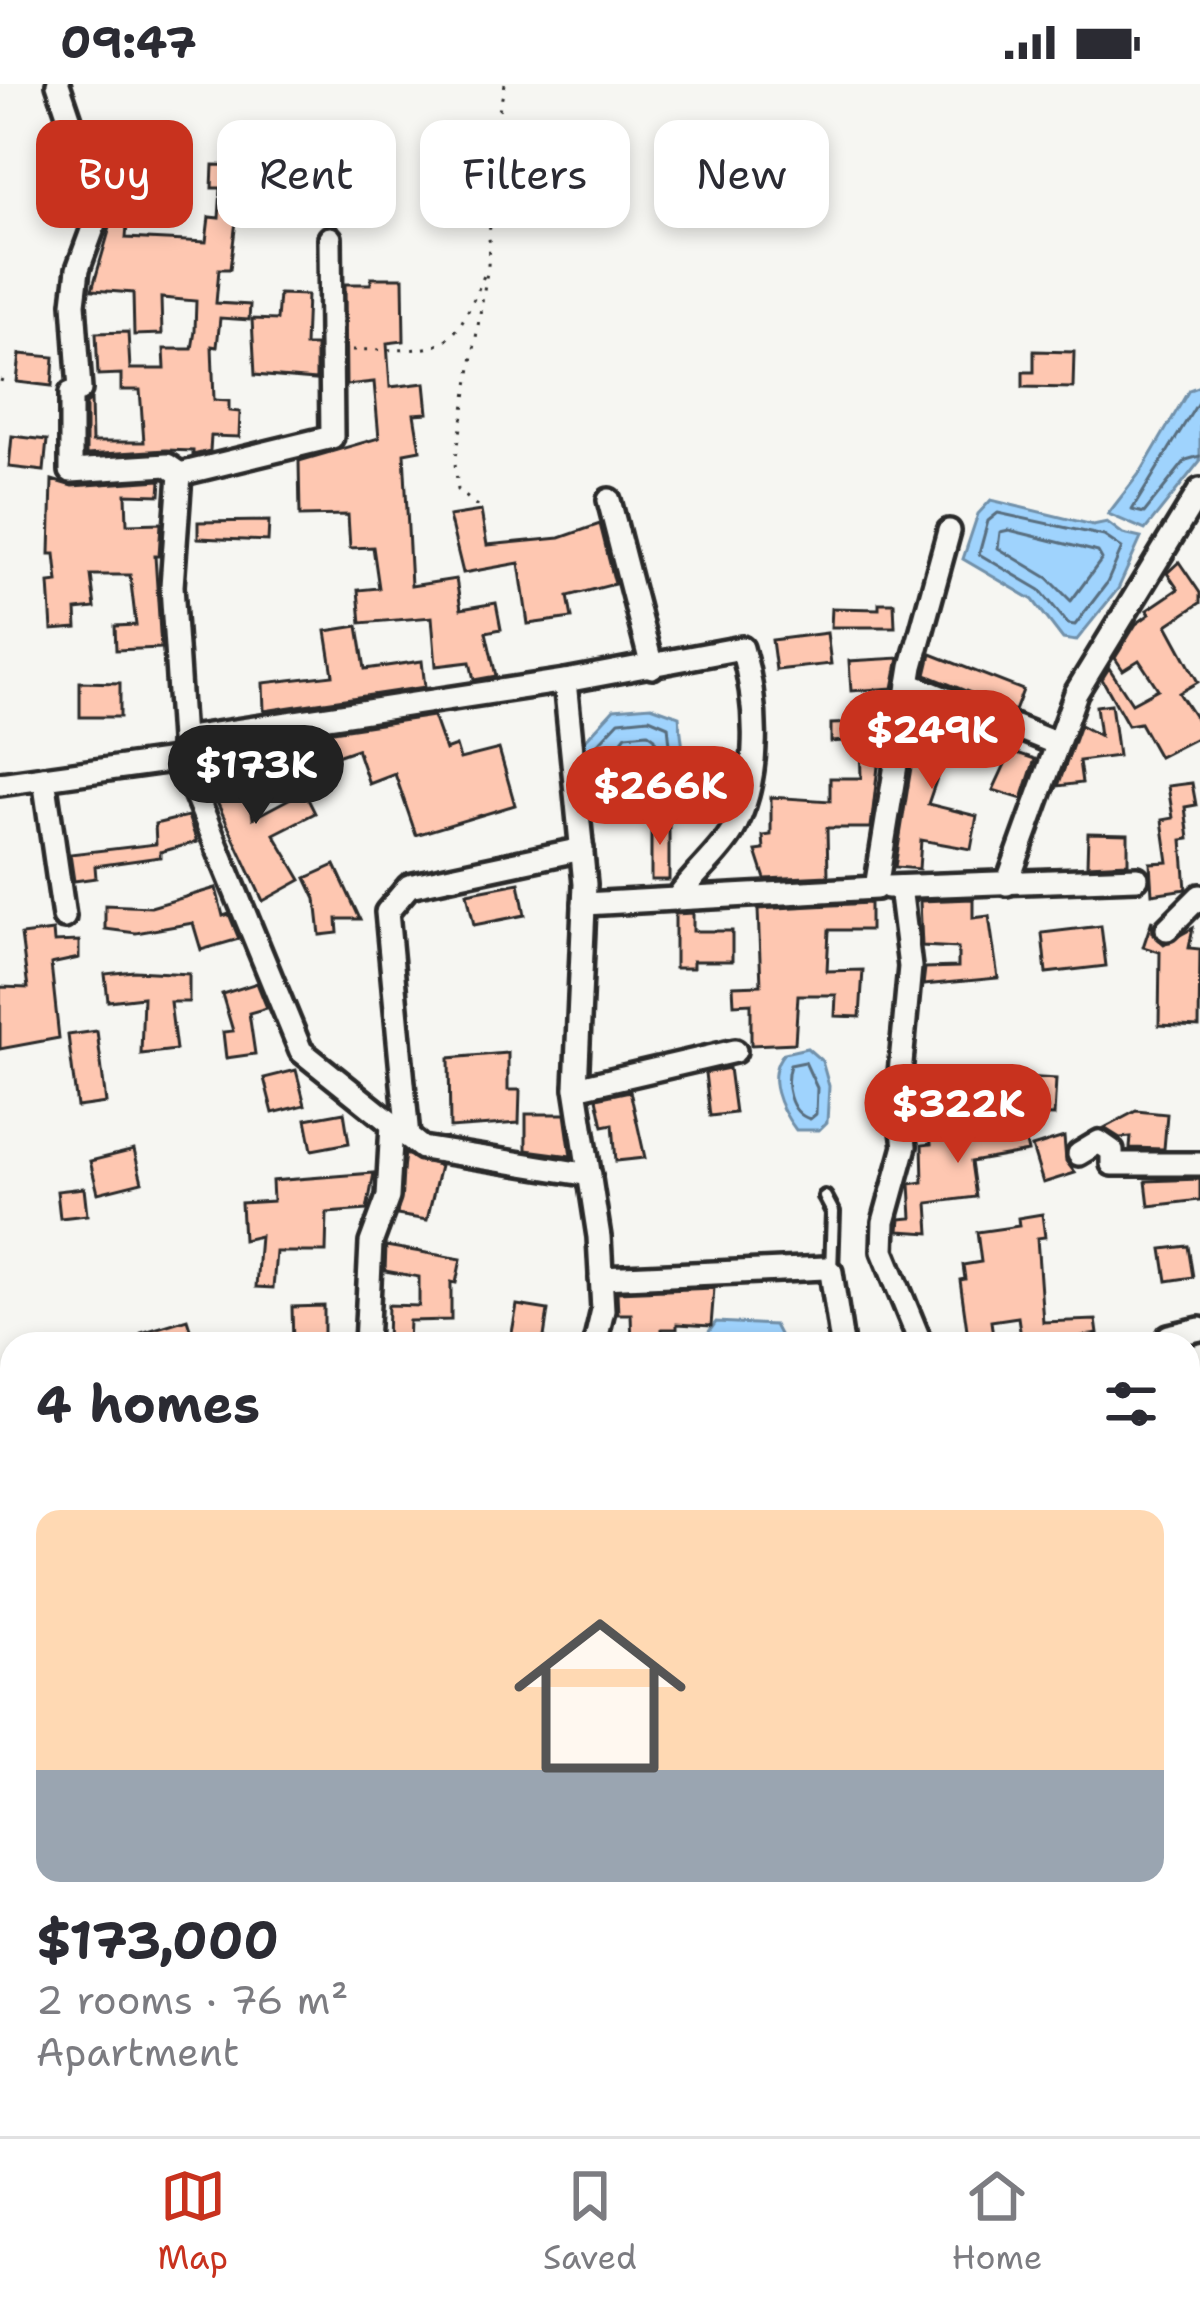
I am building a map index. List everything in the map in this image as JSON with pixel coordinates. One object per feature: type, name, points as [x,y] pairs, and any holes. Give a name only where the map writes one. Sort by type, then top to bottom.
[{"type":"street","points":[[58,84],[100,209],[78,268],[80,390],[71,393],[71,471],[167,465],[180,473],[332,437],[330,238]]},
{"type":"street","points":[[180,473],[172,586],[181,749],[301,1051],[422,1148],[590,1175]]},
{"type":"street","points":[[1007,884],[1054,743],[1109,634],[1200,490]]},
{"type":"street","points":[[610,500],[652,667]]},
{"type":"street","points":[[876,887],[909,684],[949,531]]},
{"type":"street","points":[[0,784],[742,648],[753,687],[752,778],[722,847],[704,860],[678,897]]},
{"type":"street","points":[[566,681],[584,904],[576,1088],[601,1278],[603,1310],[598,1332]]},
{"type":"street","points":[[909,684],[1054,743]]},
{"type":"street","points":[[44,778],[64,917]]},
{"type":"street","points":[[366,1332],[370,1243],[388,1197],[400,1131],[388,912],[409,886],[581,849]]},
{"type":"street","points":[[584,904],[1137,878]]},
{"type":"street","points":[[900,886],[910,967],[898,1095],[904,1147],[884,1222],[883,1251],[916,1332]]},
{"type":"street","points":[[1167,929],[1200,896]]},
{"type":"street","points":[[576,1088],[735,1052]]},
{"type":"street","points":[[1079,1154],[1099,1142],[1112,1151],[1112,1164],[1200,1164]]},
{"type":"street","points":[[601,1278],[818,1267],[831,1271],[840,1332]]},
{"type":"lane","points":[[825,1197],[833,1212],[831,1271]]},
{"type":"path","points":[[477,506],[458,490],[455,463],[488,266],[494,133],[505,84]]},
{"type":"path","points":[[332,350],[436,347],[460,332],[488,266]]},
{"type":"path","points":[[0,380],[9,383]]},
{"type":"water","points":[[1200,386],[1200,461],[1145,530],[1108,514],[1142,470],[1189,390]]},
{"type":"water","points":[[991,500],[1093,525],[1107,522],[1123,534],[1141,538],[1118,589],[1076,641],[1063,639],[1033,600],[963,559],[978,514]]},
{"type":"water","points":[[651,706],[679,716],[686,775],[664,808],[627,817],[596,787],[579,747],[614,709]]},
{"type":"water","points":[[807,1048],[822,1061],[829,1086],[827,1122],[819,1130],[796,1130],[775,1082],[784,1053]]},
{"type":"water","points":[[716,1322],[774,1325],[778,1332],[709,1332]]},
{"type":"building","points":[[213,165],[217,165],[217,188],[212,188]]},
{"type":"building","points":[[209,217],[217,218],[217,228],[235,228],[230,269],[219,269],[216,303],[250,305],[249,320],[220,318],[217,347],[212,346],[214,400],[229,401],[229,411],[240,412],[239,437],[211,436],[210,451],[193,455],[193,451],[166,450],[86,455],[86,404],[91,400],[92,442],[144,442],[140,390],[121,390],[121,374],[98,375],[96,333],[128,332],[130,369],[165,369],[164,349],[192,349],[195,331],[196,301],[161,298],[162,334],[134,335],[133,293],[92,290],[110,228],[127,228],[126,238],[206,242]]},
{"type":"building","points":[[371,278],[403,278],[404,341],[387,343],[390,387],[425,383],[428,413],[414,414],[420,450],[404,453],[411,586],[456,579],[461,609],[496,603],[501,629],[486,632],[496,676],[474,680],[470,662],[436,666],[432,617],[361,623],[358,590],[379,588],[373,547],[350,548],[348,515],[300,516],[299,461],[379,438],[374,382],[346,385],[345,284],[371,284]]},
{"type":"building","points":[[279,294],[307,295],[305,346],[316,346],[316,380],[255,375],[252,319],[277,320]]},
{"type":"building","points":[[1034,351],[1074,352],[1073,388],[1023,387],[1023,372],[1034,372]]},
{"type":"building","points":[[20,354],[54,357],[52,386],[17,382]]},
{"type":"building","points":[[12,436],[47,440],[44,471],[9,467]]},
{"type":"building","points":[[52,480],[72,486],[161,480],[160,495],[126,494],[127,524],[161,523],[159,556],[155,556],[161,648],[116,650],[115,626],[136,625],[130,575],[91,575],[95,608],[76,610],[77,628],[52,630],[49,583],[58,582],[55,554],[50,554]]},
{"type":"building","points":[[481,511],[487,545],[560,538],[600,524],[615,584],[568,596],[572,618],[528,624],[519,563],[463,573],[449,516]]},
{"type":"building","points":[[269,521],[268,541],[198,538],[198,522]]},
{"type":"building","points":[[1179,562],[1200,593],[1200,603],[1167,625],[1198,682],[1179,693],[1200,725],[1200,736],[1159,757],[1140,723],[1128,725],[1102,679],[1109,668],[1132,703],[1158,689],[1139,660],[1123,670],[1115,658],[1136,624],[1150,614],[1147,610],[1178,589],[1167,573]]},
{"type":"building","points":[[879,603],[894,603],[895,627],[831,627],[832,608],[879,609]]},
{"type":"building","points":[[358,626],[365,669],[422,661],[425,687],[264,711],[263,683],[333,675],[326,631]]},
{"type":"building","points":[[827,633],[831,664],[776,670],[772,640]]},
{"type":"building","points":[[931,654],[1023,690],[1015,711],[926,675]]},
{"type":"building","points":[[899,658],[893,688],[851,691],[849,661]]},
{"type":"building","points":[[80,682],[120,683],[120,717],[80,717]]},
{"type":"building","points":[[1111,704],[1118,756],[1079,761],[1082,783],[1058,786],[1080,725],[1100,736],[1096,706]]},
{"type":"building","points":[[921,705],[963,722],[950,766],[942,763],[928,804],[977,816],[971,849],[921,840],[919,869],[895,867]]},
{"type":"building","points":[[433,716],[445,750],[456,746],[460,759],[499,749],[515,805],[416,835],[395,774],[369,784],[357,749],[328,759],[323,743],[285,756],[280,739]]},
{"type":"building","points":[[883,722],[871,828],[827,828],[828,876],[765,879],[756,851],[764,850],[763,836],[771,835],[771,797],[830,801],[830,778],[861,778],[860,740],[831,742],[831,724]]},
{"type":"building","points":[[220,748],[232,793],[249,791],[253,818],[304,791],[315,813],[274,834],[301,880],[263,901],[196,757],[197,752]]},
{"type":"building","points":[[1011,751],[1035,759],[1022,799],[993,790]]},
{"type":"building","points":[[1192,783],[1196,805],[1185,807],[1189,839],[1182,840],[1186,889],[1152,894],[1150,863],[1168,862],[1162,820],[1173,818],[1168,786]]},
{"type":"building","points":[[188,816],[197,842],[160,852],[160,857],[95,866],[96,878],[74,881],[70,854],[156,844],[155,824]]},
{"type":"building","points":[[651,816],[669,816],[669,880],[651,880]]},
{"type":"building","points":[[1088,833],[1128,834],[1128,863],[1087,865]]},
{"type":"building","points":[[335,865],[360,919],[337,919],[338,933],[320,935],[316,899],[306,878]]},
{"type":"building","points":[[519,883],[525,915],[474,925],[467,893]]},
{"type":"building","points":[[216,888],[223,916],[229,914],[239,939],[201,950],[193,923],[136,933],[105,929],[105,905],[151,907]]},
{"type":"building","points":[[973,899],[973,918],[989,916],[998,978],[923,985],[925,968],[958,967],[958,948],[922,946],[920,901]]},
{"type":"building","points":[[870,903],[870,930],[829,930],[827,971],[863,970],[860,1017],[835,1016],[836,995],[798,995],[795,1043],[751,1045],[751,1003],[734,1004],[733,986],[761,985],[758,909]]},
{"type":"building","points":[[693,913],[693,931],[732,931],[732,961],[693,961],[693,968],[675,968],[675,914]]},
{"type":"building","points":[[1152,920],[1153,934],[1164,944],[1193,928],[1189,948],[1200,949],[1199,1027],[1159,1025],[1160,952],[1143,947]]},
{"type":"building","points":[[1101,926],[1106,966],[1046,973],[1042,933]]},
{"type":"building","points":[[53,931],[54,942],[79,941],[79,958],[51,964],[59,1038],[0,1049],[0,987],[28,988],[21,935]]},
{"type":"building","points":[[105,974],[189,974],[189,1002],[170,1002],[176,1050],[141,1054],[143,997],[108,1001]]},
{"type":"building","points":[[257,983],[267,1008],[249,1013],[255,1054],[226,1058],[223,1032],[233,1031],[222,994]]},
{"type":"building","points":[[97,1031],[106,1103],[77,1107],[68,1035]]},
{"type":"building","points":[[508,1053],[508,1090],[520,1090],[519,1123],[450,1128],[449,1058]]},
{"type":"building","points":[[729,1068],[735,1113],[710,1116],[705,1073]]},
{"type":"building","points":[[296,1070],[305,1105],[273,1113],[264,1078]]},
{"type":"building","points":[[1023,1077],[1056,1079],[1054,1116],[1021,1115]]},
{"type":"building","points":[[630,1091],[645,1158],[616,1161],[613,1124],[603,1126],[597,1098]]},
{"type":"building","points":[[1136,1111],[1167,1114],[1164,1149],[1130,1148],[1131,1137],[1120,1138],[1104,1128]]},
{"type":"building","points":[[344,1112],[349,1143],[312,1150],[306,1119]]},
{"type":"building","points":[[526,1114],[565,1114],[571,1156],[526,1150]]},
{"type":"building","points":[[1021,1119],[1028,1152],[971,1162],[976,1197],[928,1203],[930,1233],[899,1231],[900,1219],[912,1218],[910,1184],[923,1182],[922,1145],[931,1144],[930,1134]]},
{"type":"building","points":[[1064,1137],[1066,1161],[1075,1173],[1043,1183],[1032,1147]]},
{"type":"building","points":[[134,1150],[142,1182],[98,1193],[90,1161]]},
{"type":"building","points":[[405,1154],[440,1166],[427,1220],[397,1215]]},
{"type":"building","points":[[374,1173],[367,1210],[327,1213],[326,1252],[276,1252],[273,1288],[256,1287],[260,1236],[243,1240],[241,1203],[273,1201],[272,1181]]},
{"type":"building","points":[[1200,1179],[1200,1200],[1149,1206],[1146,1181]]},
{"type":"building","points":[[84,1188],[87,1215],[60,1218],[57,1191]]},
{"type":"building","points":[[1042,1214],[1045,1237],[1037,1238],[1043,1322],[1096,1320],[1098,1332],[1020,1332],[1018,1317],[991,1321],[992,1332],[967,1332],[960,1280],[965,1279],[963,1265],[981,1262],[977,1232],[1019,1226],[1018,1218]]},
{"type":"building","points":[[386,1246],[461,1259],[456,1283],[451,1282],[451,1320],[409,1321],[409,1332],[387,1332],[388,1305],[419,1306],[419,1277],[385,1271]]},
{"type":"building","points":[[1188,1246],[1193,1277],[1167,1281],[1162,1249]]},
{"type":"building","points":[[714,1288],[711,1326],[677,1324],[677,1329],[662,1332],[632,1332],[631,1314],[618,1314],[617,1292]]},
{"type":"building","points":[[517,1305],[548,1310],[545,1332],[512,1332]]},
{"type":"building","points":[[324,1306],[324,1332],[293,1332],[292,1307]]},
{"type":"building","points":[[187,1319],[191,1332],[144,1332]]}]
